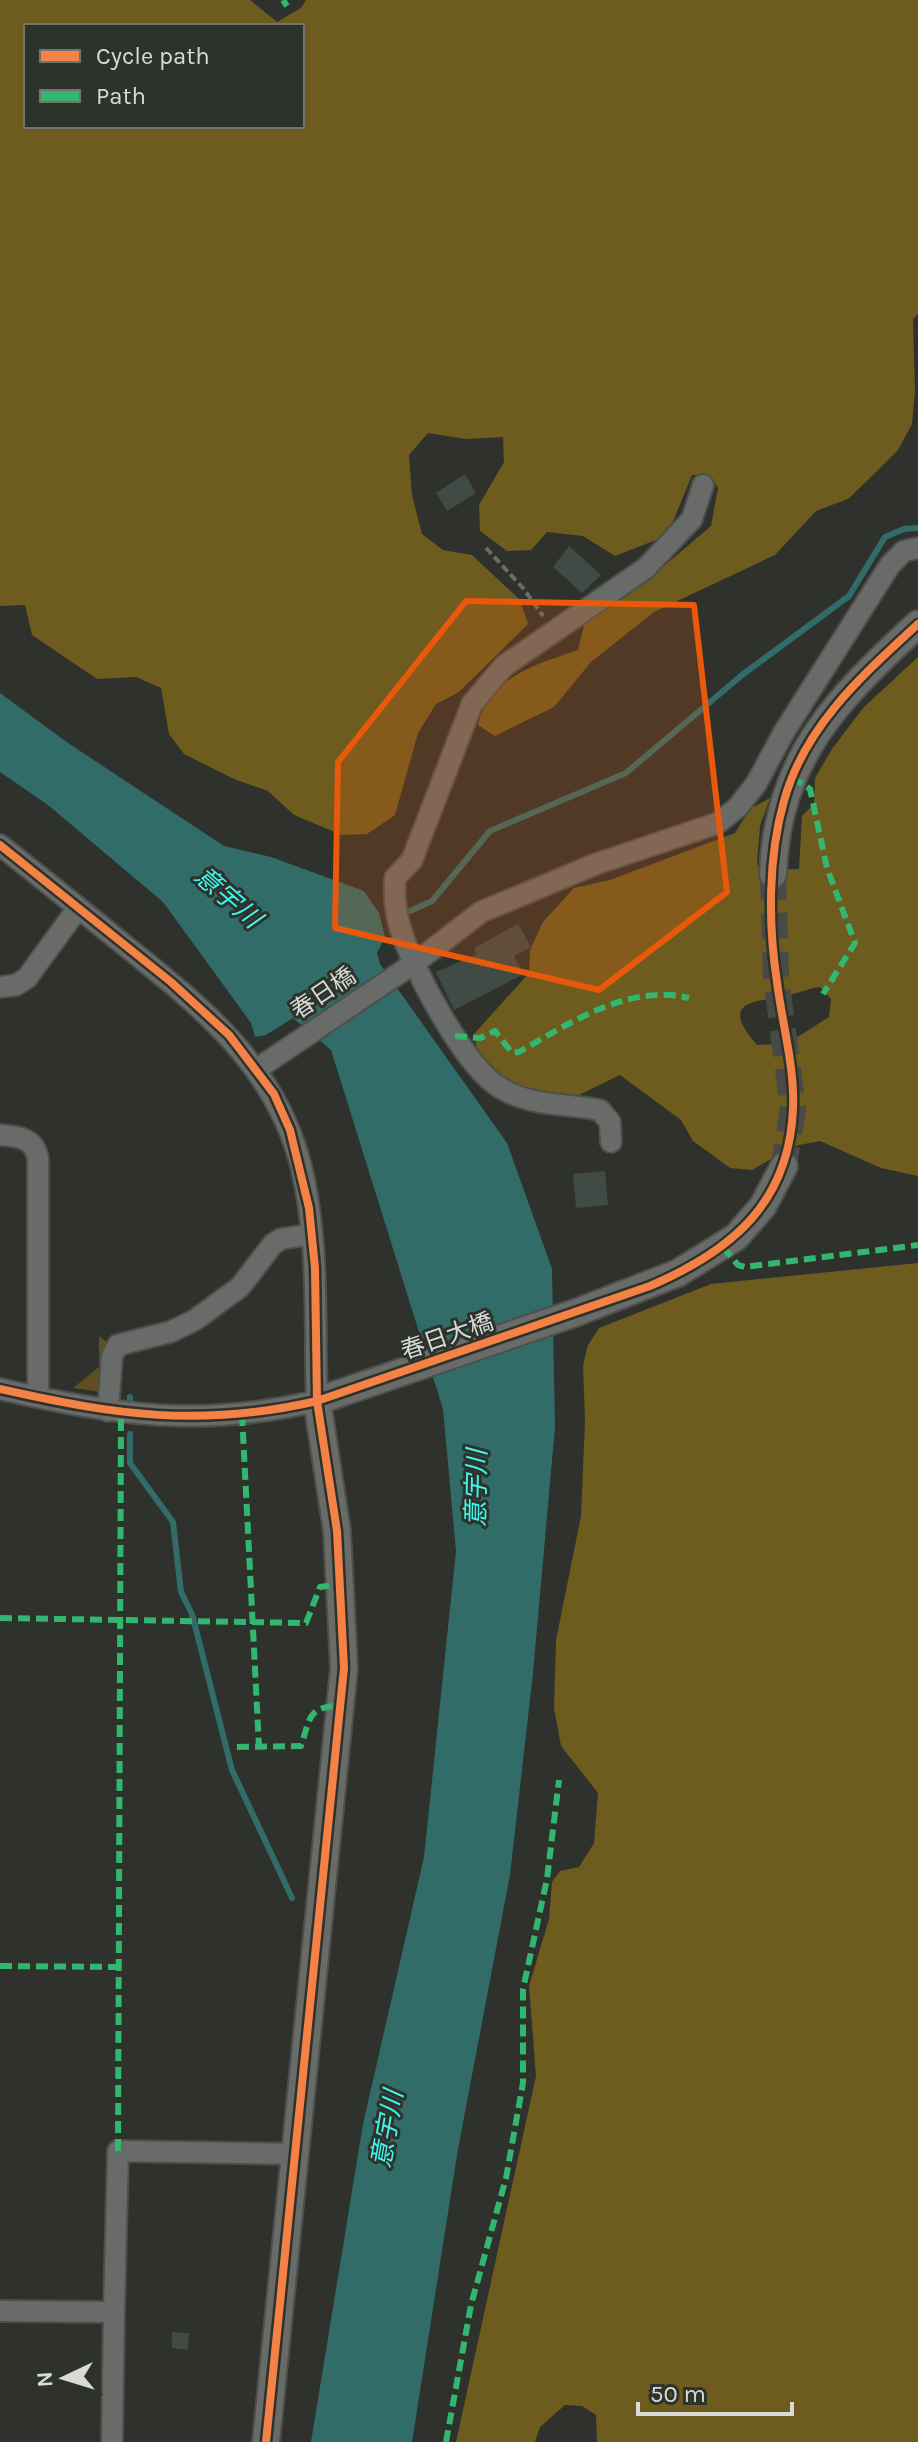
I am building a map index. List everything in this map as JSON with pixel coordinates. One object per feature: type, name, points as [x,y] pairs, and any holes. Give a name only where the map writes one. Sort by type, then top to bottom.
[{"type":"street","points":[[611,1142],[610,1122],[600,1110],[526,1099],[500,1088],[480,1071],[411,965],[400,929],[394,896],[395,878],[412,860],[472,704],[504,666],[646,568],[692,519],[700,504],[703,485]]},
{"type":"street","name":"春日橋","points":[[263,1065],[411,965],[481,912],[596,864],[718,823],[738,807],[756,784],[784,732],[890,565],[904,551],[918,548]]},
{"type":"street","points":[[773,874],[778,825],[801,755],[817,728],[856,683],[918,624]]},
{"type":"street","points":[[0,845],[263,1065],[290,1130],[301,1167],[312,1234],[337,1531],[344,1668],[266,2442]]},
{"type":"street","points":[[0,987],[16,985],[27,978],[78,908]]},
{"type":"street","points":[[0,1135],[20,1136],[37,1151],[38,1397]]},
{"type":"street","name":"春日大橋","points":[[324,1399],[575,1313],[678,1273],[723,1247],[763,1206],[784,1166]]},
{"type":"street","points":[[108,1411],[112,1356],[118,1345],[184,1327],[240,1287],[273,1244],[281,1239],[312,1234]]},
{"type":"street","points":[[0,1389],[108,1411],[191,1418],[269,1412],[324,1399]]},
{"type":"street","points":[[112,2442],[118,2151],[297,2154]]},
{"type":"street","points":[[0,2311],[114,2312]]},
{"type":"path","points":[[486,548],[523,588],[553,631]]},
{"type":"highlighted area","points":[[466,601],[694,605],[727,892],[599,990],[335,928],[338,762]]},
{"type":"shaded area","points":[[0,0],[250,0],[277,22],[301,8],[306,0],[918,0],[918,314],[913,319],[915,391],[912,424],[898,450],[848,499],[816,511],[775,555],[654,612],[591,662],[554,707],[495,736],[478,725],[492,695],[531,667],[578,650],[585,622],[658,571],[711,526],[718,488],[709,475],[692,475],[672,524],[661,538],[615,556],[583,536],[547,532],[531,550],[507,551],[480,531],[479,505],[504,462],[503,437],[466,439],[428,433],[409,455],[412,495],[422,534],[443,550],[472,555],[520,600],[528,624],[459,692],[436,704],[418,733],[395,815],[367,834],[342,835],[294,815],[268,791],[234,779],[184,754],[169,734],[161,688],[136,677],[97,679],[32,635],[25,605],[0,606]]},
{"type":"shaded area","points":[[918,657],[918,1176],[881,1168],[820,1141],[794,1146],[752,1170],[730,1168],[693,1141],[681,1120],[620,1075],[571,1099],[524,1094],[480,1064],[474,1034],[529,973],[530,950],[543,922],[574,888],[610,880],[735,833],[750,809],[770,798],[760,826],[757,864],[762,870],[799,869],[802,816],[814,804],[815,778],[863,708]],"holes":[[[820,987],[831,999],[829,1017],[796,1038],[779,1044],[757,1045],[740,1018],[746,1005]]]},
{"type":"shaded area","points":[[918,1263],[918,2442],[597,2442],[596,2415],[582,2406],[565,2405],[540,2427],[535,2442],[456,2442],[536,2076],[529,1986],[549,1919],[552,1882],[560,1871],[579,1867],[594,1843],[598,1793],[561,1746],[554,1708],[556,1640],[581,1516],[585,1421],[583,1365],[588,1345],[599,1328],[711,1284]]},
{"type":"shaded area","points":[[99,1336],[108,1343],[101,1392],[73,1388],[99,1367]]},
{"type":"water","name":"意宇川","points":[[0,693],[68,743],[224,846],[271,857],[364,891],[379,913],[385,937],[377,953],[380,964],[507,1143],[552,1269],[555,1427],[533,1673],[510,1875],[458,2149],[412,2442],[311,2442],[363,2124],[424,1857],[456,1551],[443,1409],[331,1050],[293,1018],[266,1035],[255,1037],[251,1023],[163,902],[48,805],[0,772]]},
{"type":"building","points":[[465,474],[476,493],[447,511],[436,493]]},
{"type":"building","points":[[569,546],[601,575],[582,593],[553,567]]},
{"type":"building","points":[[518,924],[531,947],[514,956],[524,974],[454,1010],[436,972],[477,954],[474,948]]},
{"type":"building","points":[[605,1171],[608,1205],[576,1208],[573,1174]]},
{"type":"building","points":[[172,2332],[189,2333],[188,2350],[172,2348]]},
{"type":"waterway","points":[[410,911],[432,901],[490,831],[626,773],[742,675],[849,596],[885,537],[904,529],[918,528]]},
{"type":"waterway","points":[[130,1397],[130,1402]]},
{"type":"waterway","points":[[130,1434],[130,1463],[173,1522],[181,1592],[192,1614],[232,1770],[292,1898]]},
{"type":"tunnel","points":[[773,874],[776,977],[793,1108],[784,1166]]},
{"type":"marked path","points":[[283,0],[287,6]]},
{"type":"marked path","points":[[792,777],[810,789],[827,868],[855,943],[823,994]]},
{"type":"marked path","points":[[455,1036],[480,1038],[495,1031],[512,1053],[519,1052],[579,1019],[622,1001],[666,995],[689,998]]},
{"type":"marked path","points":[[723,1247],[738,1265],[745,1267],[918,1245]]},
{"type":"marked path","points":[[118,2151],[121,1414]]},
{"type":"marked path","points":[[242,1414],[259,1747]]},
{"type":"marked path","points":[[0,1618],[306,1623],[320,1587],[342,1584]]},
{"type":"marked path","points":[[237,1747],[301,1746],[312,1715],[322,1708],[341,1705]]},
{"type":"marked path","points":[[446,2442],[471,2305],[506,2178],[523,2083],[523,1989],[547,1879],[559,1780]]},
{"type":"marked path","points":[[0,1966],[121,1967]]},
{"type":"cycle path","points":[[0,1389],[82,1406],[158,1415],[234,1414],[317,1401],[650,1286],[706,1257],[730,1240],[767,1198],[780,1172],[789,1142],[793,1109],[792,1078],[774,960],[771,914],[772,868],[784,801],[806,748],[821,725],[857,682],[918,624]]},
{"type":"cycle path","points":[[0,845],[171,982],[229,1035],[274,1094],[290,1130],[309,1208],[315,1268],[317,1401],[337,1531],[344,1668],[266,2442]]}]
